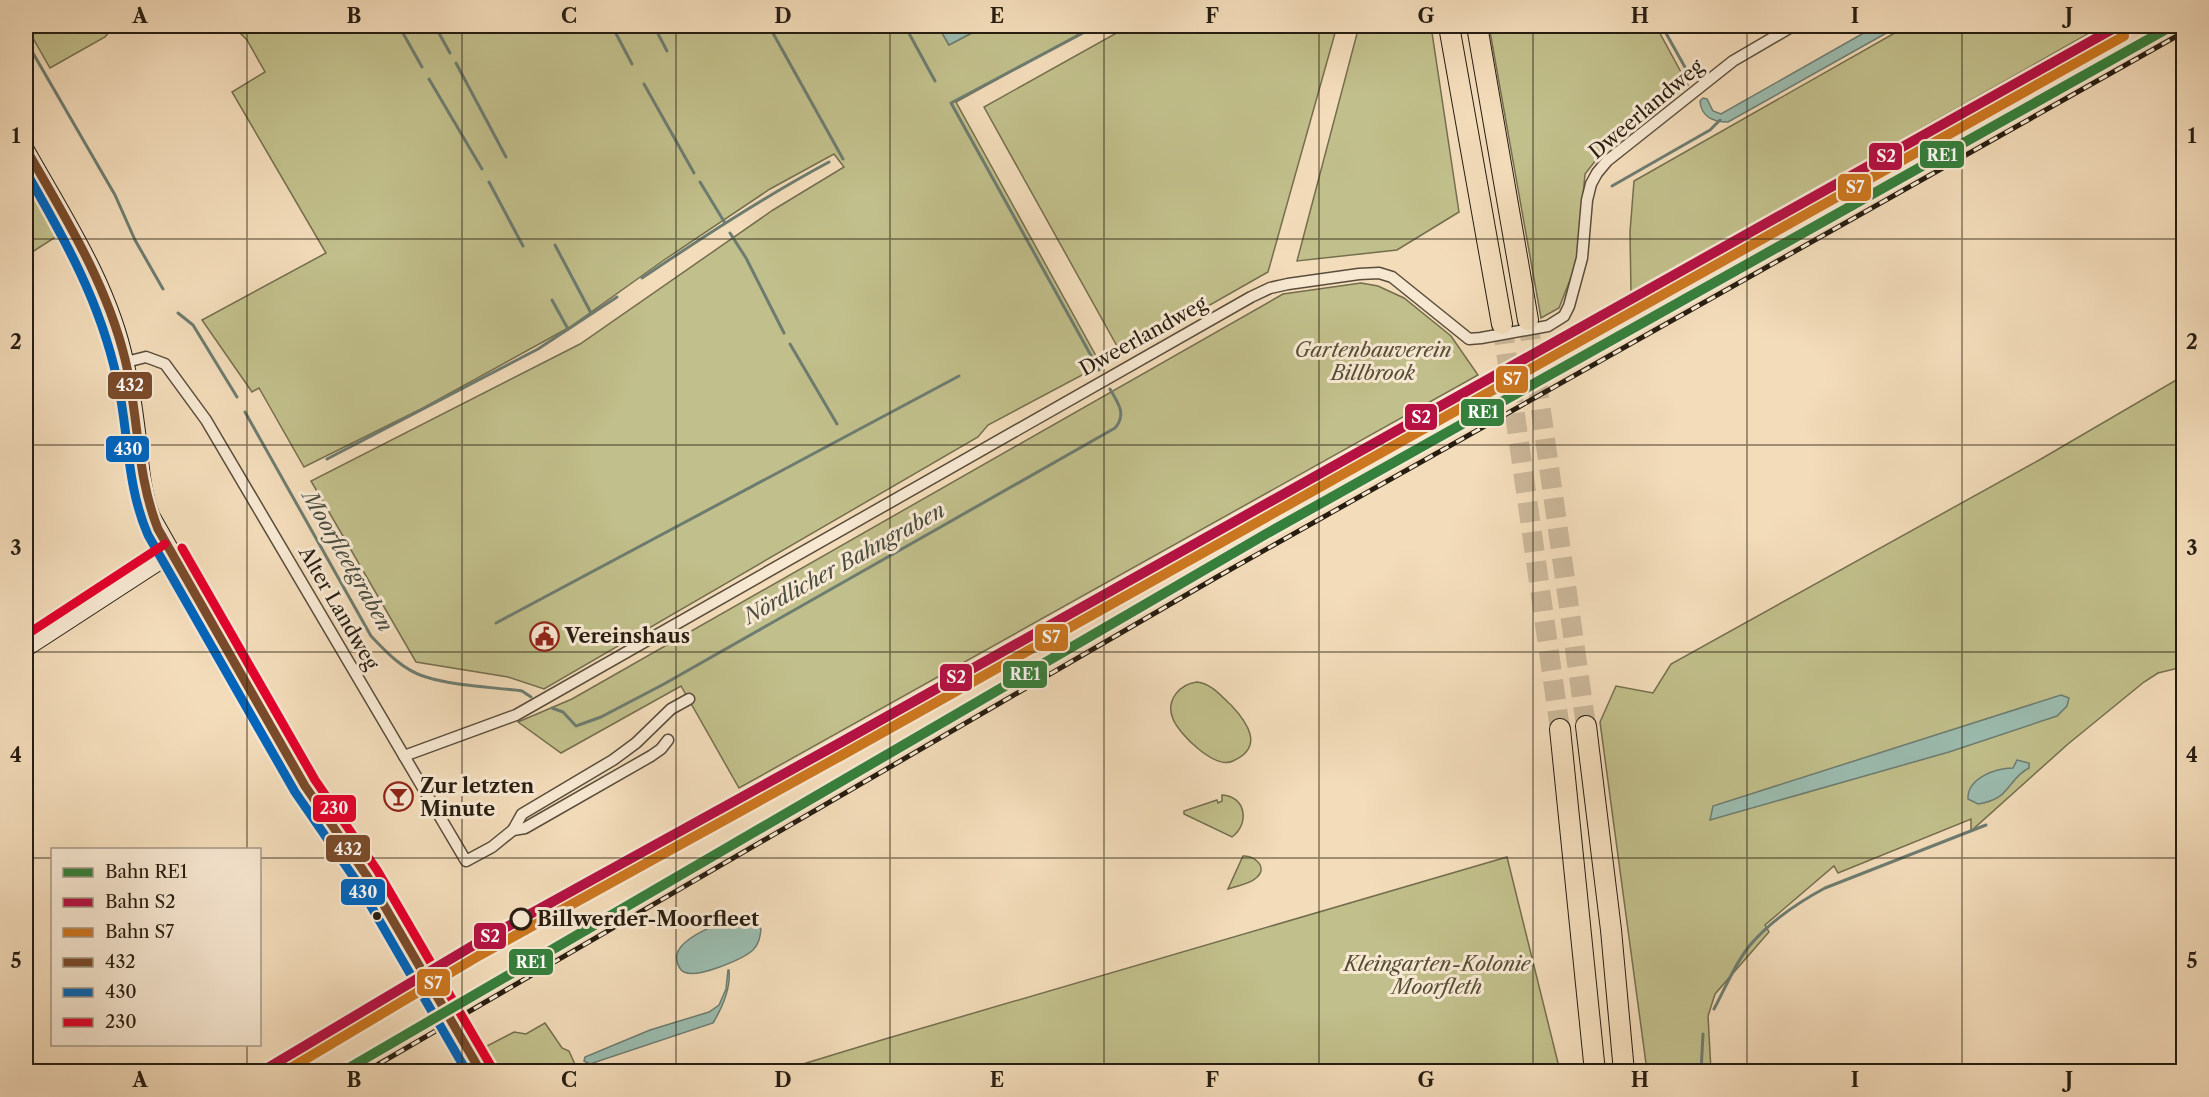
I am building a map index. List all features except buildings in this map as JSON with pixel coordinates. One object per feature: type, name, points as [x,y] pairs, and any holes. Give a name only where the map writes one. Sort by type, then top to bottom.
[{"type":"highway","points":[[1449,26],[1502,324]]},
{"type":"highway","points":[[1477,26],[1528,320]]},
{"type":"highway","points":[[1586,726],[1611,930],[1624,1071]]},
{"type":"highway","points":[[1560,729],[1595,1071]]},
{"type":"main road","points":[[26,149],[91,264],[116,326],[135,408],[144,492],[152,516],[305,786],[367,876],[480,1070]]},
{"type":"main road","points":[[26,649],[172,554]]},
{"type":"street","name":"Dweerlandweg","points":[[404,756],[516,715],[1119,370],[1240,302],[1270,288],[1347,275],[1379,273],[1392,277],[1469,339],[1481,339],[1554,324],[1564,316],[1569,306],[1582,258],[1587,200],[1591,184],[1606,161],[1733,61],[1793,26]]},
{"type":"street","name":"Alter Landweg","points":[[126,362],[140,357],[152,358],[165,364],[206,420],[466,861],[492,847],[513,830],[522,814],[613,760],[636,743],[671,709],[689,699]]},
{"type":"street","name":"Alter Landweg","points":[[513,830],[525,828],[651,756],[668,740]]},
{"type":"green space","points":[[26,26],[114,26],[105,37],[50,68]]},
{"type":"green space","points":[[233,26],[938,26],[949,45],[985,26],[1094,26],[956,102],[1101,365],[988,425],[978,437],[544,689],[508,677],[416,662],[311,481],[580,344],[773,210],[844,167],[834,154],[770,189],[570,327],[423,408],[304,467],[259,388],[252,392],[202,320],[326,253],[232,92],[265,72],[247,40]]},
{"type":"green space","points":[[1129,26],[1337,26],[1268,272],[1122,355],[984,107]]},
{"type":"green space","points":[[1359,26],[1431,26],[1459,212],[1397,250],[1297,261]]},
{"type":"green space","points":[[1489,26],[1656,26],[1688,85],[1606,147],[1585,174],[1577,262],[1559,308],[1541,318]]},
{"type":"green space","points":[[1907,26],[2102,26],[1631,293],[1630,232],[1634,181]]},
{"type":"green space","points":[[26,164],[65,231],[26,256]]},
{"type":"green space","name":"Gartenbauverein Billbrook","points":[[1361,283],[1378,286],[1404,298],[1451,336],[1478,375],[739,788],[681,686],[561,753],[518,722],[572,699],[1283,294]]},
{"type":"green space","points":[[2183,376],[2183,667],[2158,673],[2144,682],[2068,744],[1971,831],[1971,819],[1838,873],[1834,866],[1765,925],[1769,932],[1715,994],[1708,1016],[1711,1071],[1647,1071],[1600,722],[1616,686],[1653,693],[1671,664],[2041,459]]},
{"type":"green space","points":[[1197,682],[1207,685],[1219,694],[1247,726],[1251,742],[1243,755],[1233,761],[1217,760],[1198,749],[1182,733],[1173,719],[1171,705],[1176,694],[1185,686]]},
{"type":"green space","points":[[1222,795],[1236,800],[1243,812],[1238,832],[1232,837],[1184,814],[1184,811],[1217,800],[1218,803],[1222,801]]},
{"type":"green space","points":[[1243,856],[1248,856],[1259,863],[1260,874],[1250,882],[1228,889]]},
{"type":"green space","name":"Kleingarten-Kolonie Moorfleth","points":[[1507,857],[1560,1071],[780,1071],[885,1039]]},
{"type":"green space","points":[[545,1023],[562,1048],[569,1051],[578,1071],[499,1071],[485,1047],[514,1032],[526,1034]]},
{"type":"shaded area","points":[[938,26],[985,26],[949,45]]},
{"type":"shaded area","points":[[1876,26],[1899,26],[1728,122],[1713,120],[1703,111],[1700,101],[1703,98],[1707,99],[1713,111],[1721,114]]},
{"type":"shaded area","points":[[2061,695],[2069,698],[2067,706],[2057,716],[1949,752],[1710,820],[1713,806]]},
{"type":"shaded area","points":[[2017,760],[2029,763],[2029,768],[2022,772],[1997,798],[1978,804],[1968,799],[1972,785],[1977,780],[1991,772],[2013,768]]},
{"type":"shaded area","points":[[745,917],[752,919],[761,929],[758,943],[748,954],[730,963],[699,973],[684,972],[680,969],[677,961],[678,953],[691,938],[726,921]]},
{"type":"shaded area","points":[[728,970],[727,991],[713,1023],[590,1064],[584,1061],[585,1057],[650,1030],[709,1012],[719,1005],[726,989]]},
{"type":"waterway","points":[[399,26],[422,67]]},
{"type":"waterway","points":[[435,26],[450,53]]},
{"type":"waterway","points":[[612,26],[632,64]]},
{"type":"waterway","points":[[654,26],[667,51]]},
{"type":"waterway","points":[[769,26],[843,159]]},
{"type":"waterway","points":[[905,26],[935,81]]},
{"type":"waterway","name":"Nördlicher Bahngraben","points":[[1096,26],[951,103],[1099,370]]},
{"type":"waterway","points":[[1662,26],[1691,78]]},
{"type":"waterway","points":[[26,41],[115,195],[135,240],[163,289]]},
{"type":"waterway","points":[[456,63],[506,157]]},
{"type":"waterway","points":[[429,79],[482,169]]},
{"type":"waterway","points":[[644,84],[694,173]]},
{"type":"waterway","name":"Nördlicher Bahngraben","points":[[1612,186],[1710,130],[1720,120]]},
{"type":"waterway","points":[[642,278],[734,218],[829,162]]},
{"type":"waterway","points":[[489,182],[523,246]]},
{"type":"waterway","points":[[700,182],[725,223]]},
{"type":"waterway","points":[[730,233],[746,258],[784,333]]},
{"type":"waterway","points":[[555,245],[591,313]]},
{"type":"waterway","points":[[327,459],[538,349],[617,297]]},
{"type":"waterway","points":[[552,300],[568,329]]},
{"type":"waterway","points":[[178,313],[193,325],[237,397]]},
{"type":"waterway","points":[[790,344],[837,424]]},
{"type":"waterway","points":[[496,623],[959,376]]},
{"type":"waterway","name":"Nördlicher Bahngraben","points":[[552,708],[563,712],[576,726],[601,717],[664,684],[1115,428],[1119,423],[1121,413],[1110,389]]},
{"type":"waterway","name":"Moorfleetgraben","points":[[245,412],[371,636],[383,648],[403,666],[426,677],[461,684],[522,691],[531,697]]},
{"type":"waterway","points":[[1714,1009],[1746,951],[1767,928],[1795,906],[1825,888],[1986,825]]},
{"type":"waterway","points":[[1701,1072],[1703,1034]]},
{"type":"tunnel","points":[[1528,320],[1586,726]]},
{"type":"tunnel","points":[[1502,324],[1560,729]]},
{"type":"railway","points":[[365,1072],[1217,577],[2184,32]]},
{"type":"rail line","name":"S2","points":[[261,1072],[474,945],[838,744],[2118,26]]},
{"type":"rail line","name":"RE1","points":[[342,1072],[1266,534],[2172,26]]},
{"type":"rail line","name":"S7","points":[[284,1072],[480,955],[844,754],[2124,36]]},
{"type":"transit line","name":"432","points":[[26,149],[83,251],[117,331],[130,380],[146,487],[158,529],[305,786],[367,876],[481,1072]]},
{"type":"transit line","name":"430","points":[[26,172],[80,272],[101,323],[117,379],[132,478],[148,535],[295,792],[357,882],[467,1072]]},
{"type":"transit line","name":"230","points":[[26,635],[165,544]]},
{"type":"transit line","name":"230","points":[[182,548],[315,780],[377,870],[491,1066]]},
{"type":"place","name":"Vereinshaus","points":[[544,636]]},
{"type":"place","name":"Zur letzten Minute","points":[[399,797]]},
{"type":"place","name":"Billwerder-Moorfleet","points":[[521,919]]}]
